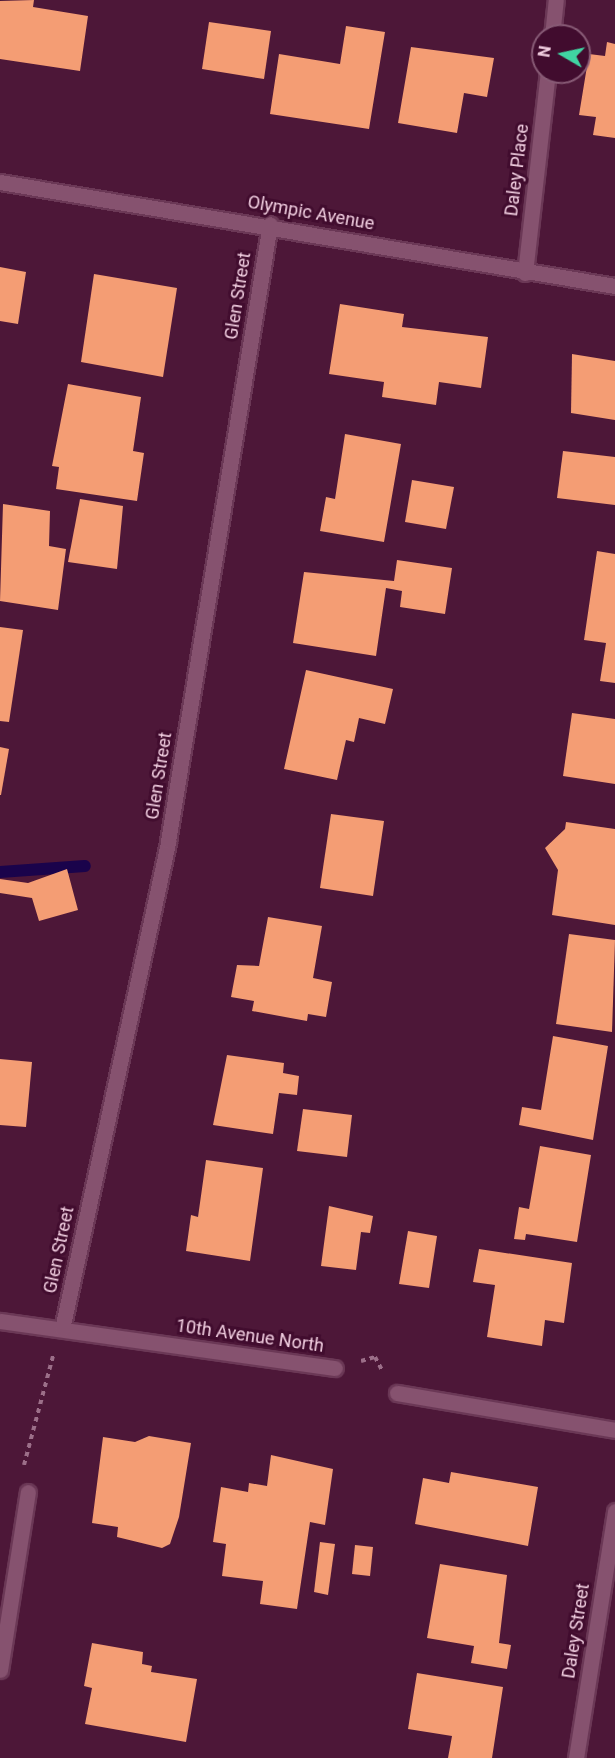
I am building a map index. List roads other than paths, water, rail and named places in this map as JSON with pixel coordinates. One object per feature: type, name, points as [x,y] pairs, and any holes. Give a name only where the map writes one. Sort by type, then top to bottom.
[{"type":"street","points":[[553,24],[556,0]]},
{"type":"street","name":"Daley Place","points":[[525,273],[547,84]]},
{"type":"street","name":"Olympic Avenue","points":[[0,182],[270,224],[525,273],[615,286]]},
{"type":"street","name":"Glen Street","points":[[62,1329],[168,841],[270,224]]},
{"type":"street","name":"10th Avenue North","points":[[0,1321],[335,1368]]},
{"type":"street","points":[[397,1393],[615,1430]]},
{"type":"street","points":[[0,1670],[28,1492]]},
{"type":"street","name":"Daley Street","points":[[576,1758],[615,1511]]},
{"type":"waterway","points":[[0,872],[85,866]]}]
